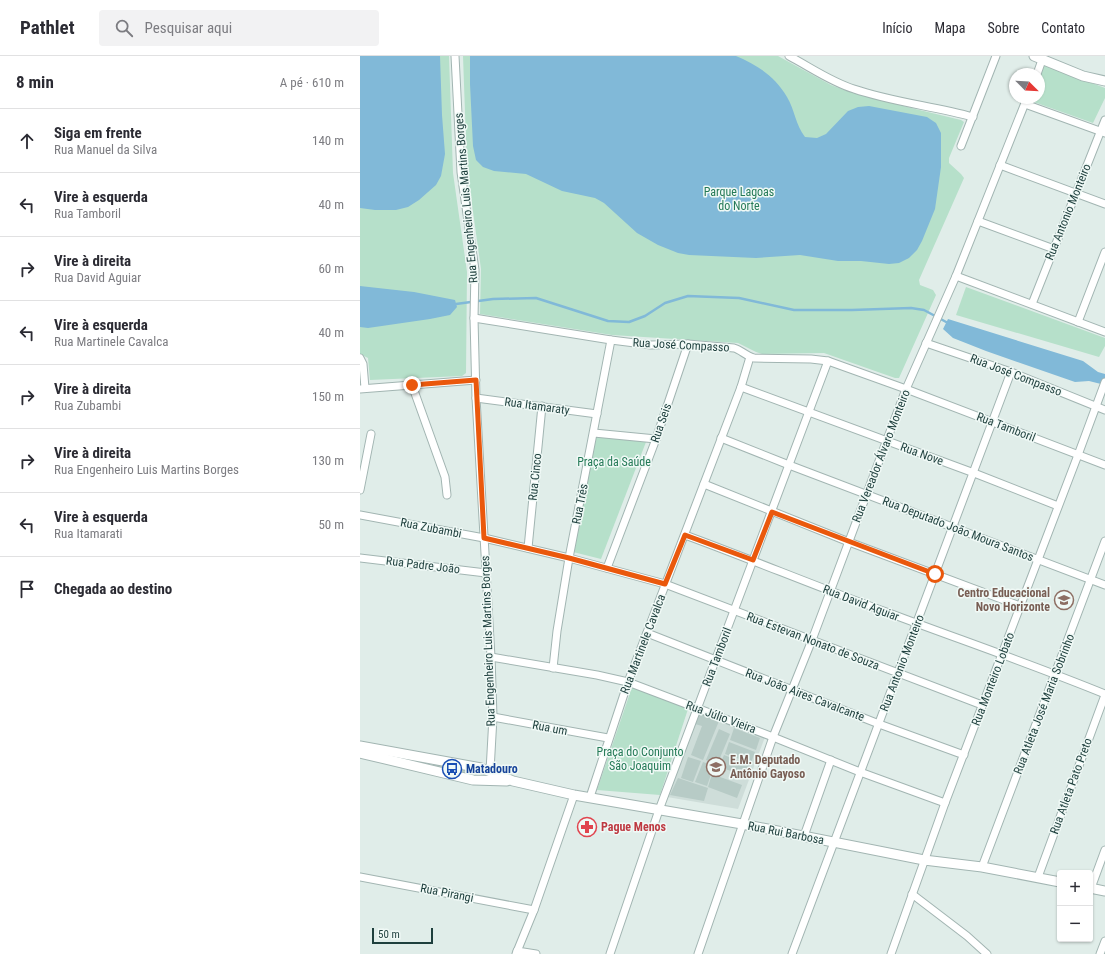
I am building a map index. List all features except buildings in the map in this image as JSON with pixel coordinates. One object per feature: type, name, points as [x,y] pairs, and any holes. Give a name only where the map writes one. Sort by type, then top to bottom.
[{"type":"street","name":"Rua Engenheiro Luis Martins Borges","points":[[455,56],[461,172],[475,270],[474,314],[476,398],[491,657],[492,717],[490,771]]},
{"type":"street","points":[[789,56],[827,77],[854,89],[890,99],[973,117]]},
{"type":"street","points":[[961,146],[996,56]]},
{"type":"street","points":[[1037,68],[1038,58],[1083,76],[1105,81]]},
{"type":"street","name":"Rua Vereador Álvaro Monteiro","points":[[698,954],[773,737],[812,640],[906,389],[956,276],[1025,104]]},
{"type":"street","points":[[1033,104],[1103,132]]},
{"type":"street","name":"Rua Antonio Monteiro","points":[[1032,304],[1076,193],[1103,132],[1105,120]]},
{"type":"street","points":[[1000,165],[1105,204]]},
{"type":"street","points":[[978,221],[1054,249]]},
{"type":"street","points":[[1078,322],[1105,252]]},
{"type":"street","points":[[956,276],[1105,332]]},
{"type":"street","name":"Rua José Compasso","points":[[474,314],[611,340],[651,344],[688,344],[734,348],[750,357],[828,361],[906,389]]},
{"type":"street","name":"Rua Três","points":[[553,668],[555,643],[569,558],[611,340]]},
{"type":"street","name":"Rua José Compasso","points":[[926,343],[1011,372],[1105,410]]},
{"type":"street","name":"Rua Seis","points":[[607,568],[656,439],[688,344]]},
{"type":"street","name":"Rua Martinele Cavalca","points":[[590,797],[608,738],[628,682],[741,387],[750,357]]},
{"type":"street","points":[[360,358],[363,364],[362,388],[476,380]]},
{"type":"street","name":"Rua Tamboril","points":[[610,954],[659,810],[810,413],[828,361]]},
{"type":"street","name":"Rua Antonio Monteiro","points":[[792,954],[897,673],[954,527],[1011,372]]},
{"type":"street","points":[[412,385],[445,477],[447,495]]},
{"type":"street","name":"Rua Monteiro Lobato","points":[[891,954],[945,803],[1104,385]]},
{"type":"street","name":"Rua Nove","points":[[741,387],[974,473],[1058,506]]},
{"type":"street","name":"Rua Tamboril","points":[[906,389],[1105,465]]},
{"type":"street","name":"Rua Itamaraty","points":[[476,398],[597,414]]},
{"type":"street","name":"Rua Cinco","points":[[528,548],[542,406]]},
{"type":"street","points":[[594,433],[656,439]]},
{"type":"street","points":[[360,490],[371,434]]},
{"type":"street","name":"Rua Deputado João Moura Santos","points":[[721,438],[1105,585]]},
{"type":"street","points":[[704,484],[849,542],[1020,606]]},
{"type":"street","name":"Rua Zubambi","points":[[360,515],[484,538],[569,558],[665,584]]},
{"type":"street","name":"Rua David Aguiar","points":[[685,535],[916,624],[1055,674],[1105,695]]},
{"type":"street","name":"Rua Atleta José Maria Sobrinho","points":[[982,867],[1105,541]]},
{"type":"street","name":"Rua Padre João","points":[[360,558],[486,572]]},
{"type":"street","name":"Rua Estevan Nonato de Souza","points":[[665,584],[982,705]]},
{"type":"street","name":"Rua João Aires Cavalcante","points":[[647,633],[879,724],[964,755]]},
{"type":"street","name":"Rua Júlio Vieira","points":[[491,657],[597,675],[628,682],[860,772],[945,803]]},
{"type":"street","name":"Rua Atleta Pato Preto","points":[[1038,877],[1105,695]]},
{"type":"street","name":"Rua um","points":[[492,717],[608,738]]},
{"type":"street","name":"Rua Rui Barbosa","points":[[360,746],[481,768],[513,781],[574,795],[742,824],[924,860],[982,867],[1057,881]]},
{"type":"street","name":"Rua Rui Barbosa","points":[[360,753],[473,780],[513,781]]},
{"type":"street","points":[[804,836],[831,760]]},
{"type":"street","points":[[536,954],[516,952],[534,910],[574,795]]},
{"type":"street","points":[[1093,880],[1105,850]]},
{"type":"street","name":"Rua Pirangi","points":[[360,877],[534,910]]},
{"type":"street","points":[[1093,889],[1105,891]]},
{"type":"street","points":[[912,894],[967,936],[987,954]]},
{"type":"street","points":[[1100,954],[1105,941]]},
{"type":"shaded area","name":"E.M. Deputado Antônio Gayoso","points":[[699,713],[765,737],[738,809],[667,797]]},
{"type":"green space","points":[[360,56],[449,56],[453,173],[467,272],[466,373],[462,376],[370,380],[368,358],[360,354]]},
{"type":"green space","name":"Parque Lagoas do Norte","points":[[463,56],[778,56],[831,85],[844,90],[964,122],[949,158],[949,163],[964,178],[919,280],[920,285],[933,290],[936,295],[899,378],[895,378],[824,353],[762,354],[738,343],[612,335],[480,314],[481,269],[467,169]]},
{"type":"green space","points":[[1044,65],[1105,88],[1105,98],[1093,123],[1039,104],[1045,104],[1045,68],[1043,68]]},
{"type":"green space","points":[[966,287],[1105,338],[1105,346],[1099,357],[956,315]]},
{"type":"green space","name":"Praça da Saúde","points":[[596,435],[646,442],[601,559],[573,552]]},
{"type":"green space","name":"Praça do Conjunto São Joaquim","points":[[632,687],[688,709],[660,795],[597,790]]},
{"type":"water","points":[[360,56],[440,56],[445,154],[441,176],[436,185],[419,200],[408,207],[396,210],[360,208]]},
{"type":"water","points":[[470,56],[736,56],[758,67],[777,83],[790,102],[799,127],[805,137],[817,138],[826,134],[848,111],[858,107],[869,106],[927,117],[936,123],[941,133],[941,167],[935,209],[917,250],[909,258],[899,263],[889,264],[861,261],[838,261],[800,255],[756,258],[689,255],[678,253],[658,245],[637,233],[604,203],[595,198],[562,191],[526,174],[494,171],[483,167],[476,160],[473,146]]},
{"type":"water","points":[[360,286],[414,292],[455,300],[457,307],[450,315],[368,328],[360,327]]},
{"type":"water","points":[[948,319],[1083,361],[1098,372],[1105,374],[1105,385],[1089,381],[1075,382],[953,338],[943,329]]},
{"type":"waterway","points":[[456,304],[493,299],[536,298],[608,321],[629,322],[645,316],[665,303],[688,296],[739,298],[794,310],[911,308],[924,310],[948,323]]},
{"type":"place","name":"Centro Educacional Novo Horizonte","points":[[1064,600]]},
{"type":"place","name":"E.M. Deputado Antônio Gayoso","points":[[716,767]]},
{"type":"place","name":"Matadouro","points":[[452,769]]},
{"type":"place","name":"Pague Menos","points":[[587,827]]},
{"type":"route","points":[[412,385],[476,380],[484,538],[569,558],[665,584],[685,535],[753,560],[772,512],[935,574]]}]
